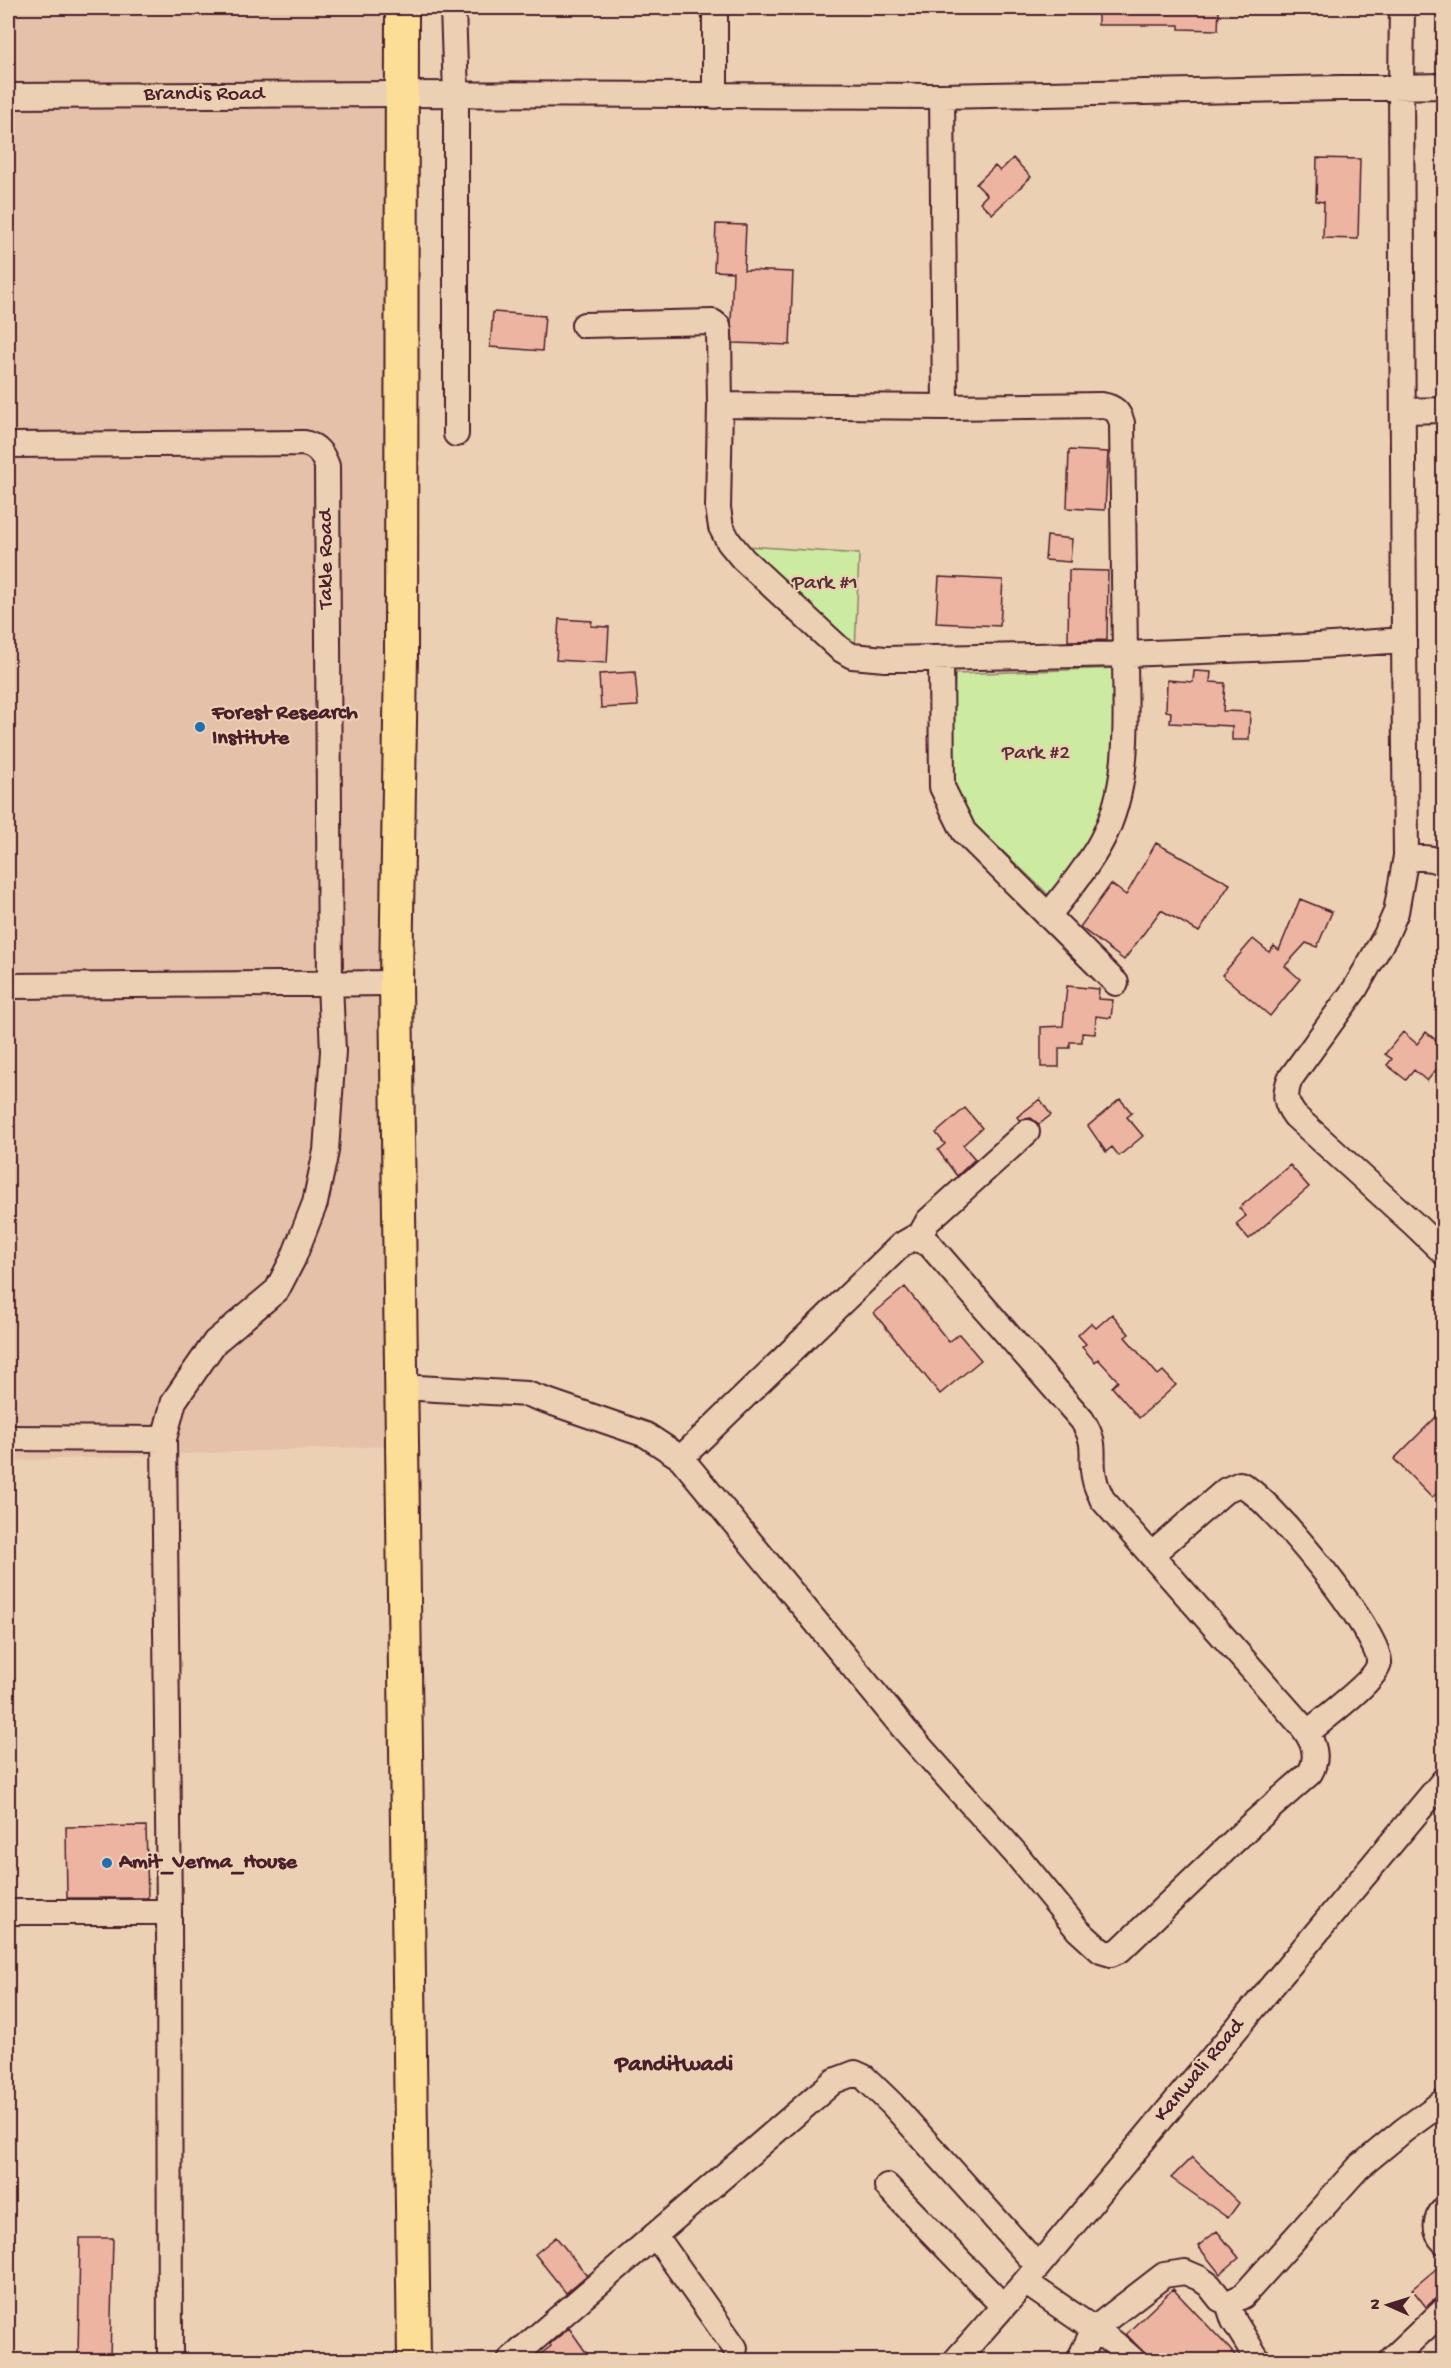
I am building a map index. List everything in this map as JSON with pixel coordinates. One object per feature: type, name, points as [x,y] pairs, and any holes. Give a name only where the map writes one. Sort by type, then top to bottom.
[{"type":"main road","points":[[402,8],[401,656],[396,983],[414,2361]]},
{"type":"street","points":[[453,8],[456,94],[456,434]]},
{"type":"street","points":[[715,8],[715,96]]},
{"type":"street","points":[[1402,8],[1406,856],[1396,912],[1386,935],[1355,989],[1290,1079],[1285,1092],[1287,1105],[1295,1116],[1443,1253]]},
{"type":"street","name":"Brandis Road","points":[[8,96],[401,94],[942,96],[1443,86]]},
{"type":"street","points":[[942,96],[945,407]]},
{"type":"street","points":[[584,325],[713,322],[718,326],[720,405],[718,508],[725,534],[743,559],[840,649],[852,656],[865,659],[1125,654],[1304,647],[1404,640]]},
{"type":"street","points":[[720,405],[945,407],[1102,405],[1111,407],[1119,413],[1122,423],[1126,732],[1118,798],[1102,840],[1048,915]]},
{"type":"street","points":[[1404,411],[1443,410]]},
{"type":"street","name":"Takle Road","points":[[8,445],[304,443],[314,445],[323,455],[327,466],[330,984]]},
{"type":"street","points":[[941,658],[942,787],[964,832],[1116,983]]},
{"type":"street","points":[[1406,856],[1443,863]]},
{"type":"street","points":[[8,986],[396,983]]},
{"type":"street","points":[[170,2361],[170,1912],[165,1438],[174,1401],[215,1342],[277,1290],[294,1259],[315,1203],[326,1151],[333,1051],[330,984]]},
{"type":"street","points":[[918,1239],[928,1221],[1026,1132]]},
{"type":"street","points":[[400,1387],[527,1394],[646,1435],[681,1458],[905,1730],[1016,1854],[1078,1930],[1101,1951],[1111,1954],[1120,1950],[1252,1824],[1310,1773],[1316,1764],[1315,1750],[1307,1733],[1102,1499],[1094,1479],[1094,1444],[1082,1420],[929,1244],[918,1239],[907,1240],[901,1245],[681,1458]]},
{"type":"street","points":[[8,1438],[165,1438]]},
{"type":"street","points":[[1150,1555],[1226,1490],[1240,1484],[1247,1486],[1264,1502],[1322,1568],[1369,1635],[1378,1655],[1379,1664],[1368,1681],[1307,1733]]},
{"type":"street","name":"Kanwali Road","points":[[956,2361],[1443,1779]]},
{"type":"street","points":[[8,1912],[170,1912]]},
{"type":"street","points":[[510,2361],[834,2081],[855,2073],[864,2077],[892,2104],[1031,2273],[1133,2361]]},
{"type":"street","points":[[1228,2303],[1243,2296],[1358,2168],[1443,2101]]},
{"type":"street","points":[[887,2186],[1003,2306]]},
{"type":"street","points":[[1443,2209],[1436,2223],[1436,2230],[1443,2242]]},
{"type":"street","points":[[655,2235],[735,2348]]},
{"type":"street","points":[[1079,2361],[1094,2329],[1164,2275],[1185,2272],[1209,2285],[1220,2299],[1228,2303],[1234,2321],[1258,2361]]},
{"type":"street","points":[[1391,2361],[1443,2310]]},
{"type":"shaded area","name":"Forest Research Institute","points":[[8,8],[397,8],[387,1446],[8,1461]]},
{"type":"green space","name":"Park #1","points":[[734,545],[859,554],[855,653]]},
{"type":"green space","name":"Park #2","points":[[1120,668],[1122,762],[1090,852],[1055,901],[974,824],[951,785],[955,674]]},
{"type":"building","points":[[1098,8],[1219,8],[1218,30],[1179,29],[1179,25],[1098,25]]},
{"type":"building","points":[[1013,158],[1031,177],[992,214],[980,202],[987,195],[976,184],[995,166],[1000,171]]},
{"type":"building","points":[[1317,158],[1360,159],[1358,239],[1323,238],[1324,202],[1316,201]]},
{"type":"building","points":[[716,224],[746,225],[744,270],[793,272],[790,345],[733,343],[731,322],[733,272],[714,271]]},
{"type":"building","points":[[493,312],[545,316],[542,351],[490,347]]},
{"type":"building","points":[[1069,450],[1108,452],[1105,510],[1067,508]]},
{"type":"building","points":[[1047,536],[1072,539],[1070,562],[1045,560]]},
{"type":"building","points":[[1069,570],[1108,571],[1107,640],[1068,641]]},
{"type":"building","points":[[939,577],[1003,580],[1000,626],[936,623]]},
{"type":"building","points":[[559,619],[592,621],[591,626],[609,627],[607,663],[556,660]]},
{"type":"building","points":[[1194,671],[1211,672],[1210,682],[1225,683],[1223,711],[1250,712],[1249,740],[1232,740],[1232,726],[1170,723],[1171,712],[1166,711],[1167,680],[1193,682]]},
{"type":"building","points":[[635,672],[638,706],[601,708],[599,674]]},
{"type":"building","points":[[1156,843],[1230,884],[1199,932],[1161,910],[1124,960],[1080,927],[1111,884],[1126,895]]},
{"type":"building","points":[[1300,899],[1332,912],[1317,947],[1306,943],[1285,966],[1300,979],[1270,1016],[1222,975],[1253,939],[1269,952],[1274,946],[1279,950]]},
{"type":"building","points":[[1067,986],[1099,989],[1098,999],[1113,1000],[1111,1018],[1096,1016],[1095,1034],[1082,1033],[1082,1042],[1070,1042],[1070,1048],[1059,1048],[1059,1067],[1041,1067],[1041,1027],[1063,1026]]},
{"type":"building","points":[[1403,1032],[1417,1044],[1426,1032],[1442,1045],[1437,1051],[1443,1056],[1443,1061],[1427,1081],[1414,1070],[1406,1080],[1387,1065],[1392,1059],[1385,1054]]},
{"type":"building","points":[[1040,1099],[1051,1115],[1039,1124],[1031,1118],[1019,1120],[1017,1117]]},
{"type":"building","points":[[1120,1099],[1132,1113],[1127,1117],[1143,1136],[1119,1156],[1112,1147],[1106,1152],[1088,1126]]},
{"type":"building","points":[[965,1108],[982,1128],[963,1145],[975,1159],[957,1176],[938,1150],[945,1144],[936,1133]]},
{"type":"building","points":[[1290,1165],[1309,1187],[1249,1239],[1236,1224],[1246,1216],[1239,1208]]},
{"type":"building","points":[[905,1287],[949,1342],[959,1334],[981,1360],[940,1394],[874,1313]]},
{"type":"building","points":[[1112,1314],[1129,1334],[1125,1337],[1158,1375],[1163,1371],[1176,1385],[1139,1418],[1112,1387],[1118,1381],[1098,1359],[1095,1362],[1082,1347],[1086,1344],[1078,1335],[1091,1323],[1096,1328]]},
{"type":"building","points":[[1443,1410],[1443,1487],[1432,1498],[1394,1459]]},
{"type":"building","name":"Amit_Verma_House","points":[[146,1826],[148,1898],[67,1898],[66,1827]]},
{"type":"building","points":[[1192,2157],[1239,2203],[1228,2218],[1171,2178]]},
{"type":"building","points":[[1217,2231],[1239,2258],[1220,2274],[1198,2246]]},
{"type":"building","points":[[556,2237],[587,2275],[566,2293],[535,2254]]},
{"type":"building","points":[[80,2238],[113,2238],[110,2360],[78,2360]]},
{"type":"building","points":[[1443,2263],[1443,2296],[1435,2299],[1426,2307],[1412,2289]]},
{"type":"building","points":[[1173,2289],[1240,2361],[1152,2361],[1126,2334]]},
{"type":"building","points":[[569,2328],[592,2361],[532,2361],[551,2346],[550,2344]]},
{"type":"place","name":"Forest Research Institute","points":[[200,727]]},
{"type":"place","name":"Amit_Verma_House","points":[[107,1863]]},
{"type":"district","name":"Panditwadi","points":[[674,2065]]}]
